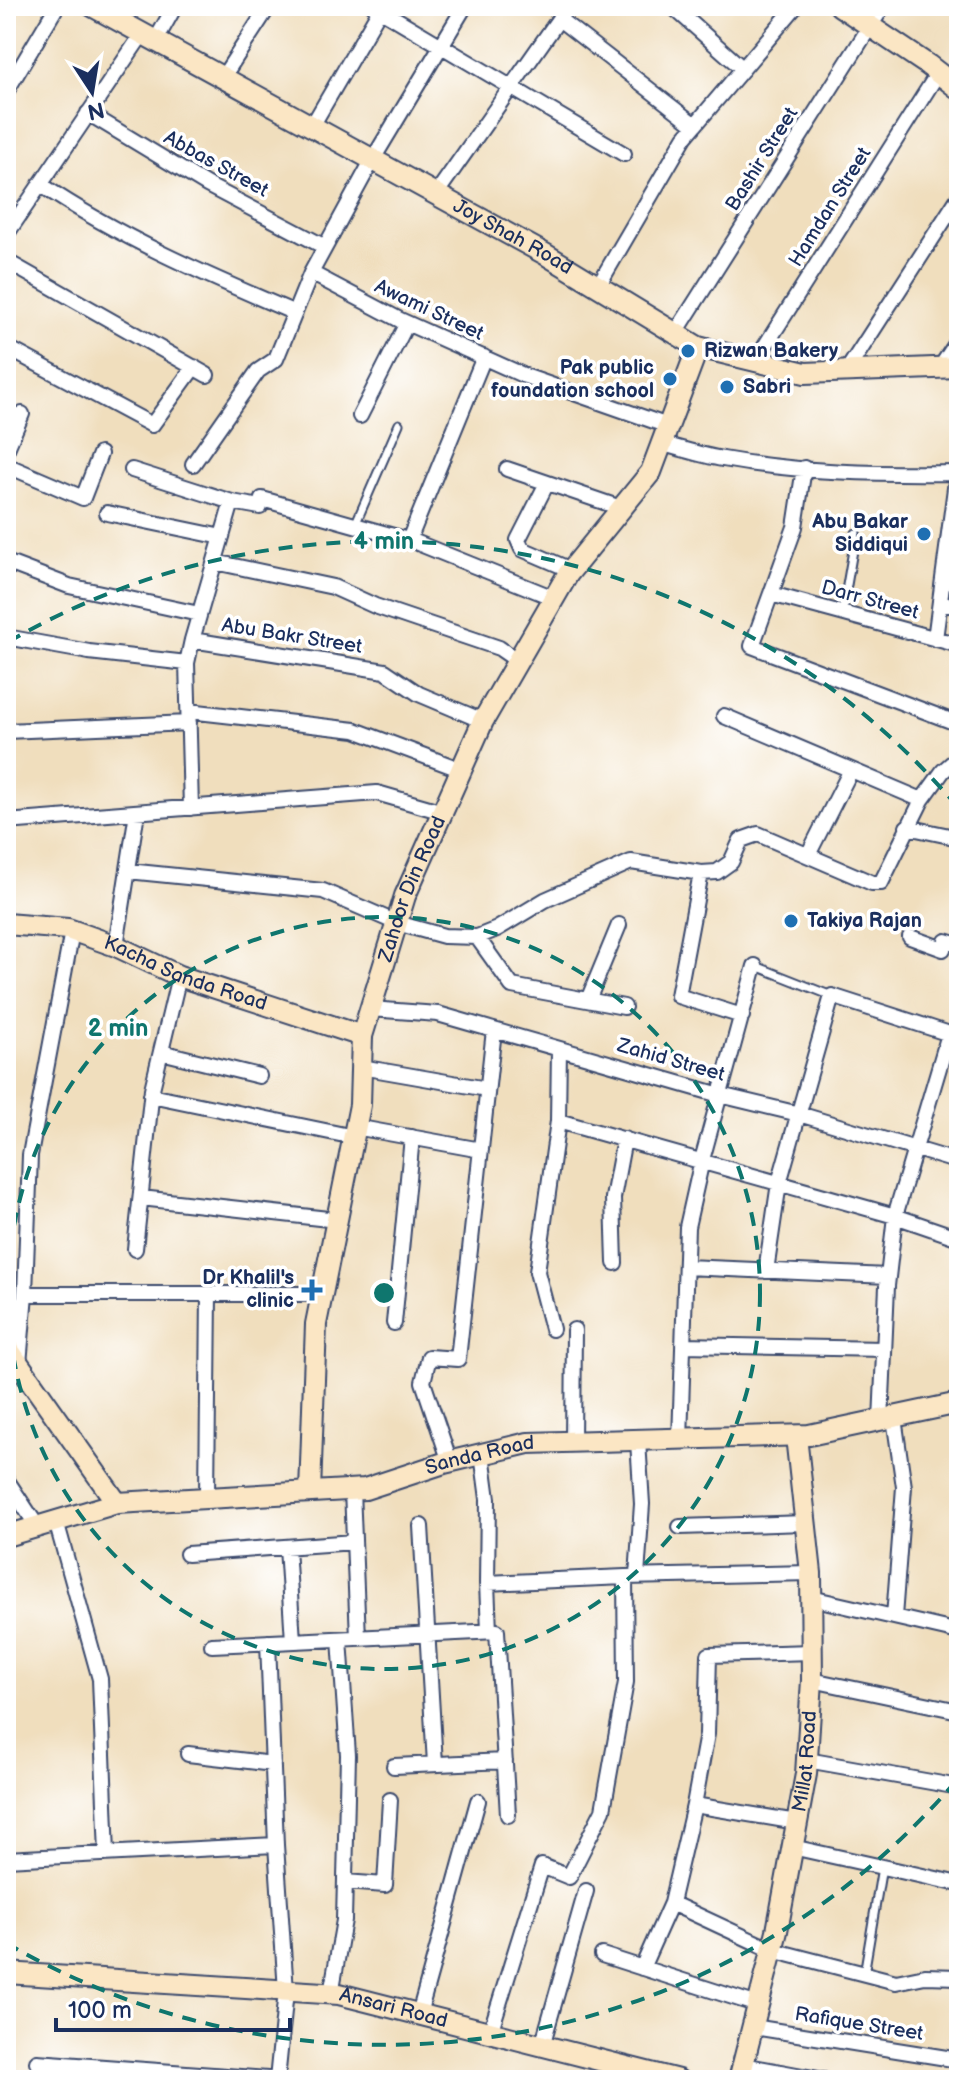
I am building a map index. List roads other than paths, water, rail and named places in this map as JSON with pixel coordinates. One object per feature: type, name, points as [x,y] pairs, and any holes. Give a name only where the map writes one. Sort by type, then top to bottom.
[{"type":"street","points":[[6,92],[57,6]]},
{"type":"street","name":"Joy Shah Road","points":[[92,6],[436,194],[698,347],[805,373],[949,368]]},
{"type":"street","points":[[7,231],[88,113],[175,6]]},
{"type":"street","points":[[223,77],[269,6]]},
{"type":"street","points":[[193,464],[258,371],[276,359],[311,273],[373,159],[465,6]]},
{"type":"street","points":[[436,194],[568,6]]},
{"type":"street","points":[[672,6],[743,69]]},
{"type":"street","points":[[598,286],[685,137],[796,6]]},
{"type":"street","points":[[840,6],[959,89]]},
{"type":"street","name":"Bashir Street","points":[[675,334],[883,6]]},
{"type":"street","points":[[312,126],[379,7],[624,154]]},
{"type":"street","points":[[559,19],[695,125]]},
{"type":"street","name":"Hamdan Street","points":[[755,362],[938,73]]},
{"type":"street","name":"Abbas Street","points":[[88,113],[207,185],[325,247]]},
{"type":"street","points":[[40,184],[81,212],[178,263],[295,313]]},
{"type":"street","points":[[846,372],[959,197]]},
{"type":"street","points":[[6,261],[200,371],[152,425],[6,347]]},
{"type":"street","name":"Awami Street","points":[[311,273],[407,323],[723,459],[804,468],[958,473]]},
{"type":"street","points":[[360,416],[407,323]]},
{"type":"street","points":[[949,368],[959,339]]},
{"type":"street","name":"Zahoor Din Road","points":[[310,1492],[316,1324],[360,1105],[362,1036],[405,896],[483,721],[554,598],[571,570],[651,472],[698,347]]},
{"type":"street","points":[[409,540],[484,357]]},
{"type":"street","points":[[6,451],[22,414]]},
{"type":"street","points":[[6,465],[83,498],[100,454]]},
{"type":"street","points":[[804,468],[795,527],[752,646],[959,724]]},
{"type":"street","points":[[507,469],[621,508]]},
{"type":"street","points":[[132,470],[232,502],[260,507],[262,499],[409,540],[554,598]]},
{"type":"street","points":[[935,639],[958,473]]},
{"type":"street","points":[[547,483],[518,540],[519,545],[571,570]]},
{"type":"street","points":[[192,640],[232,502]]},
{"type":"street","points":[[107,513],[222,537]]},
{"type":"street","points":[[6,562],[69,586],[199,614]]},
{"type":"street","points":[[215,562],[333,587],[375,606],[499,648],[518,661]]},
{"type":"street","name":"Darr Street","points":[[771,594],[959,645]]},
{"type":"street","points":[[940,604],[959,606]]},
{"type":"street","points":[[6,637],[89,652],[187,663]]},
{"type":"street","name":"Abu Bakr Street","points":[[191,808],[187,663],[192,640],[385,671],[419,694],[483,721]]},
{"type":"street","points":[[724,716],[922,800]]},
{"type":"street","points":[[6,731],[189,717],[355,730],[462,770]]},
{"type":"street","points":[[128,871],[323,891],[397,923],[444,936],[477,937],[497,929],[545,900],[631,862],[701,873],[717,872],[731,862],[741,840],[758,834],[872,883],[881,883],[922,800],[943,771],[959,757]]},
{"type":"street","points":[[808,855],[851,770]]},
{"type":"street","points":[[943,771],[959,775]]},
{"type":"street","points":[[6,822],[377,793],[443,812]]},
{"type":"street","points":[[116,946],[137,812]]},
{"type":"street","points":[[907,827],[959,838]]},
{"type":"street","points":[[701,873],[678,996],[742,1016]]},
{"type":"street","name":"Kacha Sanda Road","points":[[6,924],[72,931],[116,946],[179,976],[362,1036]]},
{"type":"street","points":[[588,1000],[619,925]]},
{"type":"street","points":[[19,1364],[30,1155],[72,931]]},
{"type":"street","points":[[477,937],[512,986],[624,1007]]},
{"type":"street","points":[[910,937],[943,949],[946,941],[959,945]]},
{"type":"street","points":[[680,1440],[687,1227],[755,966]]},
{"type":"street","points":[[135,1249],[151,1095],[179,976]]},
{"type":"street","points":[[766,1271],[779,1183],[832,996],[954,1035],[895,1216],[888,1276],[884,1349],[888,1420],[904,1487],[894,1617]]},
{"type":"street","name":"Zahid Street","points":[[370,1009],[438,1014],[720,1095],[799,1114],[959,1162]]},
{"type":"street","points":[[450,1462],[423,1382],[429,1357],[458,1359],[494,1030]]},
{"type":"street","points":[[552,1329],[537,1272],[558,1121],[559,1049]]},
{"type":"street","points":[[161,1052],[259,1076]]},
{"type":"street","points":[[361,1067],[487,1089]]},
{"type":"street","points":[[151,1095],[355,1132],[412,1137],[481,1150]]},
{"type":"street","points":[[558,1121],[895,1216],[959,1238]]},
{"type":"street","points":[[394,1323],[412,1137]]},
{"type":"street","points":[[615,1263],[613,1198],[624,1139]]},
{"type":"street","points":[[141,1198],[337,1220]]},
{"type":"street","points":[[686,1267],[888,1276]]},
{"type":"street","points":[[25,1294],[322,1294]]},
{"type":"street","points":[[207,1497],[209,1294]]},
{"type":"street","points":[[573,1443],[574,1330]]},
{"type":"street","points":[[683,1345],[884,1349]]},
{"type":"street","points":[[6,1346],[117,1503]]},
{"type":"street","name":"Sanda Road","points":[[6,1536],[117,1503],[365,1489],[450,1462],[528,1443],[796,1436],[888,1420],[959,1403]]},
{"type":"street","name":"Millat Road","points":[[741,2072],[772,1950],[807,1760],[812,1680],[811,1573],[796,1436]]},
{"type":"street","points":[[490,2033],[542,1866],[569,1877],[603,1810],[626,1682],[631,1576],[642,1504],[638,1441]]},
{"type":"street","points":[[482,1454],[488,1499],[489,1631]]},
{"type":"street","points":[[6,1479],[47,1524],[100,1679],[107,1854]]},
{"type":"street","points":[[352,1490],[358,1638]]},
{"type":"street","points":[[680,1527],[805,1523]]},
{"type":"street","points":[[421,1526],[425,1635],[435,1764]]},
{"type":"street","points":[[187,1554],[354,1542]]},
{"type":"street","points":[[287,1547],[293,1641]]},
{"type":"street","points":[[487,1583],[631,1576],[811,1573]]},
{"type":"street","points":[[811,1598],[959,1632]]},
{"type":"street","points":[[212,1645],[497,1631],[508,1815]]},
{"type":"street","points":[[331,1994],[344,1920],[345,1882],[348,1755],[340,1639]]},
{"type":"street","points":[[37,2062],[278,2080],[286,1991],[276,1845],[268,1642]]},
{"type":"street","points":[[642,1968],[671,1903],[694,1805],[707,1734],[709,1655],[812,1652]]},
{"type":"street","points":[[812,1680],[959,1711]]},
{"type":"street","points":[[188,1754],[273,1764]]},
{"type":"street","points":[[807,1760],[959,1787]]},
{"type":"street","points":[[394,1766],[505,1761]]},
{"type":"street","points":[[345,1882],[385,1885],[390,1800]]},
{"type":"street","points":[[419,2014],[478,1801]]},
{"type":"street","points":[[694,1805],[797,1822]]},
{"type":"street","points":[[6,1859],[276,1845]]},
{"type":"street","points":[[792,1847],[959,1884]]},
{"type":"street","points":[[542,2046],[586,1891]]},
{"type":"street","points":[[671,1903],[772,1950],[864,1974],[896,1982],[925,1976],[959,1977]]},
{"type":"street","points":[[602,1955],[758,2005]]},
{"type":"street","name":"Ansari Road","points":[[6,1973],[331,1994],[678,2080]]},
{"type":"street","name":"Rafique Street","points":[[753,2027],[959,2060]]},
{"type":"street","points":[[741,2072],[824,2080]]},
{"type":"lane","points":[[6,407],[22,414]]},
{"type":"lane","points":[[355,525],[399,424]]},
{"type":"lane","points":[[842,614],[856,533]]},
{"type":"lane","points":[[755,966],[832,996]]},
{"type":"lane","points":[[864,1974],[882,1867]]},
{"type":"place","name":"Rizwan Bakery","points":[[688,351]]},
{"type":"place","name":"Pak public foundation school","points":[[670,379]]},
{"type":"place","name":"Sabri","points":[[727,387]]},
{"type":"place","name":"Abu Bakar Siddiqui","points":[[924,534]]},
{"type":"place","name":"Takiya Rajan","points":[[791,921]]},
{"type":"place","name":"Dr Khalil's clinic","points":[[312,1290]]}]
